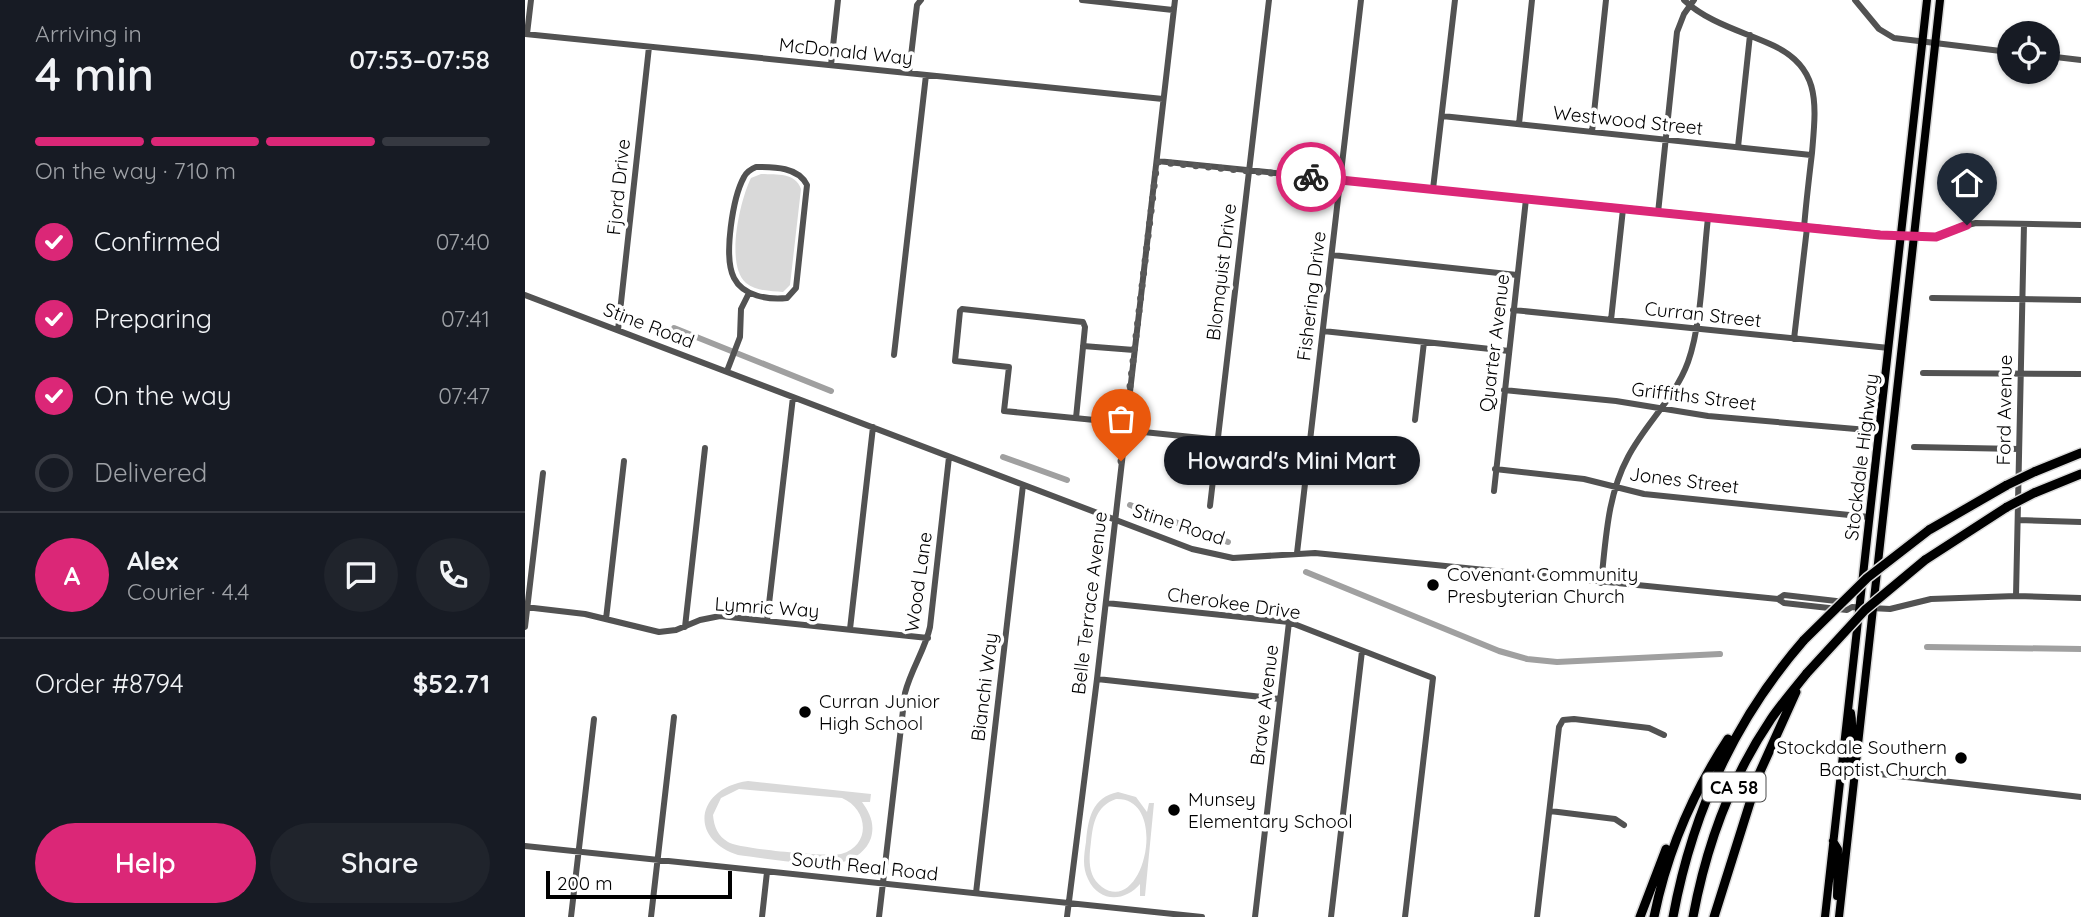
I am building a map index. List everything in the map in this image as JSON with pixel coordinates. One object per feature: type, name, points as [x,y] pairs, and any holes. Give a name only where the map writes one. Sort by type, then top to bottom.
[{"type":"highway","name":"CA 58","points":[[1673,917],[1684,866],[1707,797],[1732,743],[1763,692],[1804,640],[1867,578],[1929,530],[2007,485],[2081,453]]},
{"type":"highway","name":"CA 58","points":[[1693,917],[1709,852],[1730,795],[1770,721],[1805,675],[1865,610],[1925,560],[2007,507],[2081,474]]},
{"type":"highway","points":[[1714,917],[1759,774],[1805,675]]},
{"type":"highway","points":[[1640,917],[1660,861],[1722,748],[1763,692]]},
{"type":"highway","points":[[1654,917],[1668,860],[1689,808]]},
{"type":"main road","name":"Stockdale Highway","points":[[1825,917],[1849,703],[1856,607],[1889,348],[1908,236],[1929,43],[1927,0]]},
{"type":"main road","name":"Stockdale Highway","points":[[1839,915],[1873,609],[1929,43],[1940,0]]},
{"type":"main road","points":[[1849,703],[1853,722],[1850,764],[1854,771]]},
{"type":"main road","points":[[1833,841],[1839,849],[1836,881],[1839,915]]},
{"type":"street","points":[[526,34],[531,0]]},
{"type":"street","points":[[831,65],[838,0]]},
{"type":"street","points":[[909,74],[917,5],[921,0]]},
{"type":"street","points":[[1083,0],[1174,10]]},
{"type":"street","name":"Belle Terrace Avenue","points":[[1067,917],[1175,0]]},
{"type":"street","name":"Blomquist Drive","points":[[1210,506],[1269,0]]},
{"type":"street","name":"Fishering Drive","points":[[1297,553],[1361,0]]},
{"type":"street","points":[[1433,189],[1455,0]]},
{"type":"street","points":[[1519,124],[1532,0]]},
{"type":"street","points":[[1592,132],[1606,0]]},
{"type":"street","points":[[1855,0],[1872,22],[1886,34],[1904,41],[1997,51]]},
{"type":"street","points":[[1658,213],[1677,32],[1689,2],[1709,18],[1789,53],[1809,78],[1816,109],[1794,339]]},
{"type":"street","name":"McDonald Way","points":[[526,34],[1163,99]]},
{"type":"street","points":[[1738,147],[1750,35]]},
{"type":"street","name":"Fjord Drive","points":[[618,330],[649,47]]},
{"type":"street","points":[[2060,58],[2081,60]]},
{"type":"street","points":[[894,355],[926,75]]},
{"type":"street","name":"Westwood Street","points":[[1442,116],[1811,155]]},
{"type":"street","points":[[1157,162],[1805,228],[1908,236],[1936,237],[1958,227],[1976,223],[2081,225]]},
{"type":"street","points":[[756,167],[791,170],[804,180],[808,191],[796,288],[791,296],[782,299],[749,293],[734,278],[730,264],[734,210],[744,177],[756,167]]},
{"type":"street","name":"Quarter Avenue","points":[[1494,491],[1526,199]]},
{"type":"street","points":[[1611,320],[1623,209]]},
{"type":"street","points":[[1601,583],[1608,518],[1615,487],[1632,450],[1682,376],[1692,348],[1708,218]]},
{"type":"street","name":"Ford Avenue","points":[[2016,596],[2024,224]]},
{"type":"street","points":[[1332,256],[1517,275]]},
{"type":"street","points":[[727,371],[741,330],[741,309],[749,293]]},
{"type":"street","name":"Stine Road","points":[[525,295],[1115,520],[1218,556],[1248,558],[1297,553],[1324,554],[1778,599],[1784,595],[1890,610],[1931,599],[2016,596],[2081,598]]},
{"type":"street","points":[[1932,298],[2081,300]]},
{"type":"street","points":[[1076,418],[1083,322],[962,309],[959,313],[955,361],[1009,367],[1004,411],[1076,418],[1217,440],[1309,449]]},
{"type":"street","name":"Curran Street","points":[[1513,310],[1889,348]]},
{"type":"street","points":[[1323,331],[1509,351]]},
{"type":"street","points":[[1415,420],[1424,342]]},
{"type":"street","points":[[1083,346],[1134,350]]},
{"type":"street","points":[[1923,373],[2081,374]]},
{"type":"street","name":"Griffiths Street","points":[[1504,390],[1616,401],[1708,416],[1879,431]]},
{"type":"street","points":[[767,621],[793,397]]},
{"type":"street","points":[[850,629],[873,427]]},
{"type":"street","points":[[1914,447],[2019,450]]},
{"type":"street","points":[[685,627],[705,448]]},
{"type":"street","name":"Wood Lane","points":[[879,917],[905,693],[911,672],[927,638],[949,457]]},
{"type":"street","points":[[606,619],[624,461]]},
{"type":"street","name":"Jones Street","points":[[1495,469],[1569,476],[1644,494],[1869,517]]},
{"type":"street","points":[[525,627],[543,473]]},
{"type":"street","name":"Bianchi Way","points":[[976,893],[1023,485]]},
{"type":"street","points":[[2018,520],[2081,522]]},
{"type":"street","name":"Cherokee Drive","points":[[1106,603],[1289,622],[1433,678],[1405,917]]},
{"type":"street","name":"Lymric Way","points":[[526,607],[585,614],[659,632],[685,627],[710,617],[927,638]]},
{"type":"street","name":"Brave Avenue","points":[[1255,917],[1289,622]]},
{"type":"street","points":[[1331,917],[1362,651]]},
{"type":"street","points":[[1097,679],[1280,699]]},
{"type":"street","points":[[651,917],[674,718]]},
{"type":"street","points":[[571,917],[594,719]]},
{"type":"street","points":[[1538,917],[1559,727],[1563,720],[1649,728],[1664,735]]},
{"type":"street","points":[[1854,771],[2081,797]]},
{"type":"street","points":[[1550,811],[1615,819],[1624,825]]},
{"type":"street","name":"South Real Road","points":[[525,846],[1202,917]]},
{"type":"street","points":[[762,917],[767,872]]},
{"type":"shaded area","points":[[761,174],[790,177],[801,189],[790,285],[783,292],[750,286],[740,274],[736,262],[735,248],[743,201],[751,178]]},
{"type":"shaded area","points":[[748,781],[871,794],[870,802],[862,802],[871,819],[871,838],[864,850],[856,856],[833,864],[738,855],[722,848],[711,838],[705,826],[709,803],[717,793]],"holes":[[[739,789],[842,798],[857,810],[863,827],[858,843],[841,854],[784,852],[735,845],[717,831],[713,815],[721,798]]]},
{"type":"shaded area","points":[[1118,792],[1136,797],[1147,812],[1149,803],[1154,803],[1145,896],[1140,896],[1140,884],[1120,897],[1105,896],[1093,887],[1086,874],[1084,856],[1090,817],[1097,804]],"holes":[[[1116,799],[1133,803],[1143,816],[1145,853],[1139,872],[1129,886],[1117,892],[1102,887],[1091,872],[1093,828],[1100,811],[1109,802]]]},
{"type":"waterway","points":[[674,328],[831,391]]},
{"type":"waterway","points":[[1003,457],[1067,480]]},
{"type":"waterway","points":[[1130,505],[1228,542]]},
{"type":"waterway","points":[[1306,572],[1499,651],[1527,659],[1557,662],[1720,654]]},
{"type":"waterway","points":[[1927,647],[2081,649]]},
{"type":"way so far","points":[[1121,461],[1157,162],[1311,177]]},
{"type":"place","name":"Howard's Mini Mart","points":[[1121,461]]},
{"type":"place","name":"Covenant Community Presbyterian Church","points":[[1433,585]]},
{"type":"place","name":"Curran Junior High School","points":[[805,712]]},
{"type":"place","name":"Stockdale Southern Baptist Church","points":[[1961,758]]},
{"type":"place","name":"Munsey Elementary School","points":[[1174,810]]},
{"type":"route","points":[[1311,177],[1880,235],[1936,237],[1967,225]]}]
